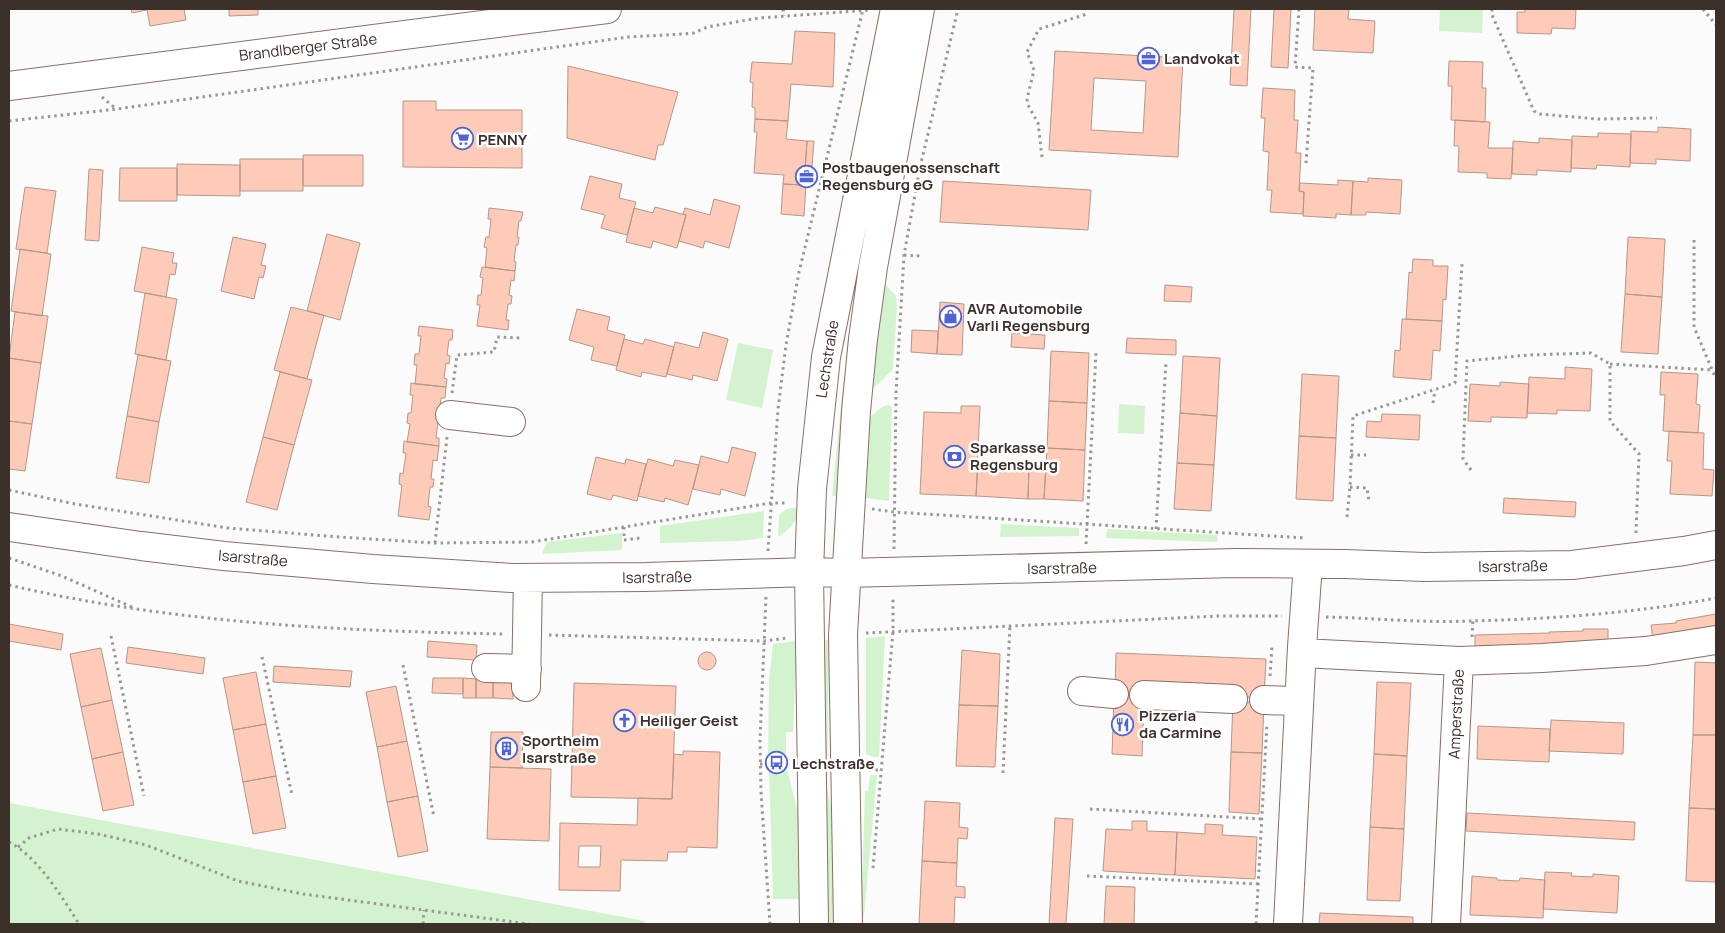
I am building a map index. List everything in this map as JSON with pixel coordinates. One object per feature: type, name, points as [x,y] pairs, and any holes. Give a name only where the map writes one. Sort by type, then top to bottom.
[{"type":"street","name":"Brandlberger Straße","points":[[9,86],[428,20],[608,9]]},
{"type":"street","name":"Lechstraße","points":[[814,924],[808,572],[812,490],[826,357],[903,9]]},
{"type":"street","points":[[848,924],[843,650],[846,573],[856,411],[863,339],[903,9]]},
{"type":"street","points":[[450,415],[510,422]]},
{"type":"street","name":"Isarstraße","points":[[9,527],[224,556],[383,570],[528,578],[1085,568],[1235,563],[1424,567],[1572,565],[1684,551],[1716,545]]},
{"type":"street","points":[[1288,924],[1308,564]]},
{"type":"street","points":[[486,668],[526,678],[528,578]]},
{"type":"street","points":[[1459,661],[1636,652],[1716,640]]},
{"type":"street","name":"Amperstraße","points":[[1302,653],[1459,661],[1446,924]]},
{"type":"street","points":[[1082,691],[1114,694]]},
{"type":"street","points":[[1144,695],[1233,699]]},
{"type":"street","points":[[1266,700],[1299,701]]},
{"type":"path","points":[[783,9],[784,16]]},
{"type":"path","points":[[770,924],[760,764],[762,642],[778,409],[786,345],[799,272],[862,9]]},
{"type":"path","points":[[9,121],[117,109],[628,37],[694,33],[707,27],[759,18],[862,9],[903,9]]},
{"type":"path","points":[[872,876],[893,631],[896,393],[904,256],[920,168],[958,9]]},
{"type":"path","points":[[1299,9],[1295,67],[1312,68],[1306,163]]},
{"type":"path","points":[[1492,9],[1492,15],[1526,93],[1534,111],[1538,114],[1598,119],[1657,118]]},
{"type":"path","points":[[1703,9],[1716,25]]},
{"type":"path","points":[[1042,157],[1038,124],[1028,105],[1027,99],[1034,70],[1027,52],[1039,29],[1088,14]]},
{"type":"path","points":[[1694,240],[1694,327],[1716,379]]},
{"type":"path","points":[[904,256],[918,256],[918,251]]},
{"type":"path","points":[[1347,517],[1353,416],[1455,383],[1462,264]]},
{"type":"path","points":[[1085,568],[1096,353]]},
{"type":"path","points":[[1471,470],[1463,459],[1467,361],[1528,355],[1591,353],[1610,364],[1712,370]]},
{"type":"path","points":[[1156,529],[1166,362]]},
{"type":"path","points":[[1610,364],[1610,421],[1639,454],[1636,534]]},
{"type":"path","points":[[1433,403],[1435,390]]},
{"type":"path","points":[[1351,455],[1366,455]]},
{"type":"path","points":[[1350,487],[1367,488],[1370,501]]},
{"type":"path","points":[[624,527],[624,540],[640,538]]},
{"type":"path","points":[[9,558],[62,576],[139,610]]},
{"type":"path","points":[[9,585],[45,594],[139,610],[318,628],[762,642]]},
{"type":"path","points":[[1003,773],[1010,625]]},
{"type":"path","points":[[111,636],[144,796]]},
{"type":"path","points":[[1256,924],[1266,700],[1272,646]]},
{"type":"path","points":[[262,657],[292,796]]},
{"type":"path","points":[[403,665],[434,818]]},
{"type":"path","points":[[760,764],[776,763]]},
{"type":"path","points":[[868,770],[881,770]]},
{"type":"path","points":[[1090,809],[1262,819]]},
{"type":"path","points":[[18,847],[29,838],[58,829],[98,834],[146,845],[238,881],[303,894],[529,924]]},
{"type":"path","points":[[9,842],[18,847],[45,874],[79,924]]},
{"type":"path","points":[[1087,876],[1259,884]]},
{"type":"path","points":[[423,924],[424,910]]},
{"type":"green space","points":[[1440,9],[1483,9],[1482,33],[1439,31]]},
{"type":"green space","points":[[882,130],[840,496],[832,496],[852,318]]},
{"type":"green space","points":[[884,283],[896,296],[893,369],[875,387],[871,387]]},
{"type":"green space","points":[[738,343],[773,350],[762,408],[726,400]]},
{"type":"green space","points":[[1119,404],[1145,406],[1144,434],[1118,433]]},
{"type":"green space","points":[[888,405],[892,407],[889,501],[866,498],[865,488],[869,418],[882,407]]},
{"type":"green space","points":[[791,508],[800,509],[789,529],[778,537],[779,515]]},
{"type":"green space","points":[[764,511],[763,538],[740,541],[660,543],[660,526]]},
{"type":"green space","points":[[1001,524],[1079,528],[1079,536],[1000,537]]},
{"type":"green space","points":[[1107,529],[1218,535],[1217,542],[1106,538]]},
{"type":"green space","points":[[622,533],[622,550],[542,554],[547,542]]},
{"type":"green space","points":[[885,636],[879,757],[873,757],[866,754],[866,638]]},
{"type":"green space","points":[[829,639],[827,788],[835,827],[838,924],[828,924],[820,641]]},
{"type":"green space","points":[[797,641],[793,732],[786,732],[786,754],[768,755],[769,681],[773,644]]},
{"type":"green space","points":[[769,769],[787,769],[802,829],[805,899],[773,899]]},
{"type":"green space","points":[[870,775],[877,775],[864,916],[861,918],[865,791],[868,791]]},
{"type":"green space","points":[[9,803],[645,921],[644,924],[9,924]]},
{"type":"building","points":[[131,9],[184,9],[186,20],[150,26],[147,10],[132,13]]},
{"type":"building","points":[[229,9],[258,9],[258,15],[229,16]]},
{"type":"building","points":[[1234,9],[1251,9],[1247,86],[1230,85]]},
{"type":"building","points":[[1274,9],[1291,9],[1288,68],[1271,67]]},
{"type":"building","points":[[1315,9],[1349,9],[1348,19],[1375,21],[1373,53],[1313,50]]},
{"type":"building","points":[[1525,9],[1576,9],[1575,29],[1552,28],[1551,34],[1517,33],[1517,12],[1525,12]]},
{"type":"building","points":[[795,31],[835,33],[833,87],[791,84],[788,121],[755,119],[755,108],[752,107],[753,83],[750,82],[752,62],[792,64]]},
{"type":"building","points":[[1055,51],[1183,58],[1178,157],[1049,150]],"holes":[[[1094,78],[1146,81],[1143,133],[1091,130]]]},
{"type":"building","points":[[1449,61],[1483,62],[1482,88],[1486,88],[1485,122],[1451,120],[1452,86],[1448,86]]},
{"type":"building","points":[[568,66],[678,92],[663,145],[658,145],[655,160],[567,138]]},
{"type":"building","points":[[1263,88],[1295,90],[1294,120],[1298,120],[1296,153],[1301,153],[1299,191],[1304,192],[1303,214],[1270,212],[1272,190],[1267,190],[1269,152],[1263,151],[1265,118],[1261,118]]},
{"type":"building","name":"PENNY","points":[[403,101],[436,101],[436,110],[522,110],[522,168],[403,167]]},
{"type":"building","points":[[755,119],[788,121],[786,139],[807,141],[804,185],[783,184],[784,175],[754,173],[757,132],[754,132]]},
{"type":"building","points":[[1455,120],[1490,122],[1488,148],[1513,148],[1511,179],[1487,178],[1487,173],[1458,172],[1459,146],[1454,146]]},
{"type":"building","points":[[1658,127],[1691,129],[1690,161],[1656,159],[1656,164],[1630,163],[1631,131],[1658,132]]},
{"type":"building","points":[[1598,133],[1631,134],[1630,167],[1597,165],[1596,169],[1571,168],[1572,136],[1598,137]]},
{"type":"building","points":[[1539,138],[1572,140],[1571,172],[1537,170],[1537,175],[1512,174],[1513,141],[1539,143]]},
{"type":"building","name":"Postbaugenossenschaft Regensburg eG","points":[[807,141],[814,141],[812,167],[807,167],[804,216],[781,214],[783,184],[804,185]]},
{"type":"building","points":[[303,155],[363,155],[363,186],[303,186]]},
{"type":"building","points":[[240,159],[303,159],[303,191],[240,191]]},
{"type":"building","points":[[177,164],[240,165],[240,196],[177,195]]},
{"type":"building","points":[[120,168],[177,168],[177,201],[119,201]]},
{"type":"building","points":[[89,169],[103,170],[99,241],[85,240]]},
{"type":"building","points":[[590,176],[622,184],[619,198],[636,202],[627,235],[601,228],[605,215],[581,209]]},
{"type":"building","points":[[1368,178],[1402,180],[1400,214],[1366,212],[1366,215],[1351,215],[1353,181],[1368,182]]},
{"type":"building","points":[[1338,180],[1353,181],[1351,215],[1336,214],[1336,218],[1303,216],[1304,192],[1299,191],[1300,183],[1338,185]]},
{"type":"building","points":[[943,181],[1091,190],[1088,230],[940,222]]},
{"type":"building","points":[[25,187],[56,191],[47,253],[16,249]]},
{"type":"building","points":[[714,199],[740,206],[729,248],[705,241],[703,248],[679,241],[686,215],[683,214],[685,208],[710,215]]},
{"type":"building","points":[[655,207],[686,215],[677,248],[653,241],[651,248],[626,242],[634,208],[653,213]]},
{"type":"building","points":[[489,208],[523,212],[521,221],[519,221],[518,245],[516,245],[514,261],[516,262],[515,271],[485,267],[487,248],[484,247],[486,237],[489,237],[491,219],[488,219]]},
{"type":"building","points":[[327,234],[360,243],[340,320],[307,311]]},
{"type":"building","points":[[233,237],[266,244],[261,265],[266,266],[263,278],[259,277],[254,299],[221,291]]},
{"type":"building","points":[[1628,237],[1665,239],[1662,297],[1625,294]]},
{"type":"building","points":[[142,247],[174,253],[172,263],[177,263],[175,275],[170,274],[166,297],[134,291]]},
{"type":"building","points":[[20,249],[51,254],[42,316],[11,311]]},
{"type":"building","points":[[1413,259],[1433,260],[1433,266],[1448,266],[1446,300],[1443,299],[1442,321],[1406,319],[1409,272],[1412,273]]},
{"type":"building","points":[[482,267],[515,271],[514,281],[511,280],[509,295],[512,296],[511,304],[508,304],[506,320],[509,320],[508,330],[477,326],[480,305],[477,305],[478,295],[481,295],[483,278],[480,277]]},
{"type":"building","points":[[1165,285],[1192,287],[1191,302],[1164,301]]},
{"type":"building","points":[[145,293],[177,299],[166,360],[135,354]]},
{"type":"building","points":[[1625,294],[1662,297],[1658,354],[1621,352]]},
{"type":"building","name":"AVR Automobile Varli Regensburg","points":[[940,302],[964,304],[962,355],[937,354]]},
{"type":"building","points":[[291,307],[324,315],[307,379],[274,370]]},
{"type":"building","points":[[577,309],[610,317],[607,330],[625,335],[617,366],[591,360],[594,347],[569,340]]},
{"type":"building","points":[[15,312],[48,316],[41,363],[9,358]]},
{"type":"building","points":[[1402,319],[1442,321],[1440,351],[1433,350],[1431,380],[1393,377],[1395,350],[1400,351]]},
{"type":"building","points":[[419,326],[453,330],[452,340],[449,340],[447,355],[450,356],[449,364],[446,363],[444,378],[447,379],[446,387],[415,384],[417,365],[414,365],[415,354],[419,354],[421,336],[418,336]]},
{"type":"building","points":[[912,330],[938,331],[937,354],[911,352]]},
{"type":"building","points":[[703,332],[728,339],[717,381],[693,375],[692,380],[667,374],[675,342],[699,348]]},
{"type":"building","points":[[1012,333],[1045,335],[1044,349],[1011,347]]},
{"type":"building","points":[[1127,338],[1176,340],[1176,355],[1126,353]]},
{"type":"building","points":[[624,339],[643,344],[645,339],[674,347],[666,377],[642,372],[641,377],[616,370]]},
{"type":"building","points":[[1051,351],[1089,353],[1087,403],[1049,401]]},
{"type":"building","points":[[138,355],[171,361],[159,422],[127,416]]},
{"type":"building","points":[[1183,356],[1220,358],[1217,416],[1180,413]]},
{"type":"building","points":[[9,358],[41,363],[32,424],[9,421]]},
{"type":"building","points":[[1565,367],[1592,369],[1590,411],[1557,410],[1557,414],[1527,413],[1529,377],[1565,379]]},
{"type":"building","points":[[280,372],[312,380],[294,445],[263,437]]},
{"type":"building","points":[[1661,372],[1698,374],[1696,404],[1700,405],[1698,433],[1663,431],[1665,395],[1660,395]]},
{"type":"building","points":[[1302,374],[1339,376],[1336,438],[1299,436]]},
{"type":"building","points":[[1500,382],[1529,384],[1527,418],[1491,417],[1491,422],[1468,421],[1470,384],[1500,386]]},
{"type":"building","points":[[411,383],[446,387],[445,398],[441,398],[439,414],[442,422],[438,422],[436,438],[439,438],[439,446],[407,442],[410,424],[407,423],[408,413],[411,413],[413,395],[410,395]]},
{"type":"building","points":[[1049,401],[1087,403],[1085,450],[1047,448]]},
{"type":"building","points":[[961,406],[980,406],[976,496],[920,494],[924,412],[961,413]]},
{"type":"building","points":[[1180,413],[1217,416],[1214,465],[1177,463]]},
{"type":"building","points":[[1382,414],[1420,415],[1419,440],[1366,437],[1367,421],[1381,422]]},
{"type":"building","points":[[127,416],[159,422],[149,483],[116,478]]},
{"type":"building","points":[[9,421],[32,424],[25,471],[9,469]]},
{"type":"building","points":[[1669,431],[1704,433],[1703,469],[1714,470],[1712,496],[1670,494],[1672,461],[1667,461]]},
{"type":"building","points":[[1299,436],[1336,438],[1333,501],[1296,499]]},
{"type":"building","points":[[263,437],[294,445],[277,510],[246,502]]},
{"type":"building","points":[[404,441],[439,446],[437,461],[433,460],[431,479],[434,479],[433,487],[430,487],[428,506],[431,507],[429,520],[398,516],[402,485],[399,484],[400,473],[403,474],[406,453],[403,453]]},
{"type":"building","points":[[732,447],[756,453],[745,496],[721,489],[720,495],[693,489],[701,456],[728,463]]},
{"type":"building","points":[[1047,448],[1085,450],[1083,501],[1044,499]]},
{"type":"building","points":[[596,457],[625,464],[626,459],[646,464],[637,501],[613,495],[611,500],[587,494]]},
{"type":"building","points":[[648,459],[673,466],[675,460],[699,465],[688,505],[665,498],[664,502],[638,496]]},
{"type":"building","points":[[1177,463],[1214,465],[1211,511],[1174,509]]},
{"type":"building","points":[[978,464],[1029,466],[1028,499],[976,496]]},
{"type":"building","points":[[1029,466],[1046,467],[1044,499],[1028,499]]},
{"type":"building","points":[[1504,498],[1576,502],[1575,517],[1503,513]]},
{"type":"building","points":[[1716,614],[1716,628],[1653,640],[1651,625],[1676,623],[1676,621]]},
{"type":"building","points":[[9,624],[63,634],[61,650],[9,641]]},
{"type":"building","points":[[1583,629],[1608,629],[1608,644],[1475,652],[1475,635],[1550,633],[1583,631]]},
{"type":"building","points":[[428,641],[477,645],[476,660],[427,657]]},
{"type":"building","points":[[128,647],[205,658],[203,674],[126,663]]},
{"type":"building","points":[[101,648],[112,700],[81,707],[70,654]]},
{"type":"building","points":[[962,650],[1000,654],[998,706],[959,705]]},
{"type":"building","points":[[703,652],[711,652],[716,657],[714,668],[703,670],[698,665],[698,657]]},
{"type":"building","points":[[1116,653],[1266,659],[1264,698],[1115,692]]},
{"type":"building","points":[[1695,662],[1716,663],[1716,735],[1693,735]]},
{"type":"building","points":[[274,666],[352,671],[350,687],[273,682]]},
{"type":"building","points":[[256,672],[266,724],[233,730],[223,678]]},
{"type":"building","points":[[433,678],[463,678],[463,694],[432,693]]},
{"type":"building","points":[[463,678],[476,679],[476,698],[463,698]]},
{"type":"building","points":[[476,679],[493,679],[493,698],[476,698]]},
{"type":"building","points":[[493,681],[513,681],[513,699],[493,698]]},
{"type":"building","points":[[1377,682],[1411,683],[1407,756],[1374,754]]},
{"type":"building","name":"Heiliger Geist","points":[[574,683],[676,686],[672,799],[571,797]]},
{"type":"building","points":[[396,686],[407,741],[377,747],[366,692]]},
{"type":"building","points":[[1114,697],[1144,698],[1142,756],[1112,754]]},
{"type":"building","points":[[112,700],[123,752],[92,759],[81,707]]},
{"type":"building","points":[[1233,701],[1264,703],[1262,753],[1231,752]]},
{"type":"building","points":[[959,705],[998,706],[995,767],[956,766]]},
{"type":"building","points":[[1551,720],[1624,723],[1623,754],[1549,751]]},
{"type":"building","points":[[266,724],[276,776],[243,782],[233,730]]},
{"type":"building","points":[[1478,726],[1550,729],[1549,762],[1477,759]]},
{"type":"building","name":"Sportheim Isarstraße","points":[[491,732],[523,732],[522,768],[490,767]]},
{"type":"building","points":[[1693,735],[1716,735],[1716,809],[1689,808]]},
{"type":"building","points":[[407,741],[418,796],[387,802],[377,747]]},
{"type":"building","points":[[683,751],[720,752],[717,848],[687,847],[687,852],[668,852],[667,861],[621,860],[620,891],[559,890],[560,823],[637,825],[638,798],[672,799],[674,754],[683,755]],"holes":[[[579,846],[601,846],[600,867],[578,867]]]},
{"type":"building","points":[[123,752],[134,805],[103,811],[92,759]]},
{"type":"building","points":[[1231,752],[1262,753],[1259,814],[1229,812]]},
{"type":"building","points":[[1374,754],[1407,756],[1404,829],[1370,827]]},
{"type":"building","points":[[490,767],[551,769],[549,841],[487,839]]},
{"type":"building","points":[[276,776],[286,828],[253,834],[243,782]]},
{"type":"building","points":[[418,796],[428,851],[398,857],[387,802]]},
{"type":"building","points":[[925,801],[960,803],[959,827],[968,828],[967,839],[958,838],[957,863],[922,861]]},
{"type":"building","points":[[1689,808],[1716,809],[1716,882],[1686,881]]},
{"type":"building","points":[[1467,813],[1635,822],[1634,840],[1466,831]]},
{"type":"building","points":[[1055,818],[1073,819],[1066,924],[1049,924]]},
{"type":"building","points":[[1132,821],[1147,821],[1147,831],[1177,832],[1175,875],[1103,871],[1106,829],[1132,830]]},
{"type":"building","points":[[1205,824],[1223,825],[1222,835],[1257,837],[1255,879],[1175,875],[1177,832],[1205,834]]},
{"type":"building","points":[[1370,827],[1404,829],[1400,901],[1367,900]]},
{"type":"building","points":[[922,861],[957,863],[956,886],[965,887],[965,898],[955,897],[954,924],[919,924]]},
{"type":"building","points":[[1545,872],[1572,873],[1571,876],[1593,877],[1593,874],[1619,876],[1617,913],[1543,909]]},
{"type":"building","points":[[1472,876],[1497,878],[1497,880],[1519,881],[1520,878],[1545,880],[1543,918],[1470,915]]},
{"type":"building","points":[[1106,886],[1135,887],[1134,924],[1104,924]]},
{"type":"building","points":[[1320,913],[1413,917],[1413,924],[1319,924]]},
{"type":"place","name":"Landvokat","points":[[1148,58]]},
{"type":"place","name":"PENNY","points":[[462,139]]},
{"type":"place","name":"Postbaugenossenschaft Regensburg eG","points":[[806,176]]},
{"type":"place","name":"AVR Automobile Varli Regensburg","points":[[951,317]]},
{"type":"place","name":"Sparkasse Regensburg","points":[[954,456]]},
{"type":"place","name":"Heiliger Geist","points":[[624,720]]},
{"type":"place","name":"Pizzeria da Carmine","points":[[1123,724]]},
{"type":"place","name":"Sportheim Isarstraße","points":[[506,749]]},
{"type":"place","name":"Lechstraße","points":[[776,763]]}]
